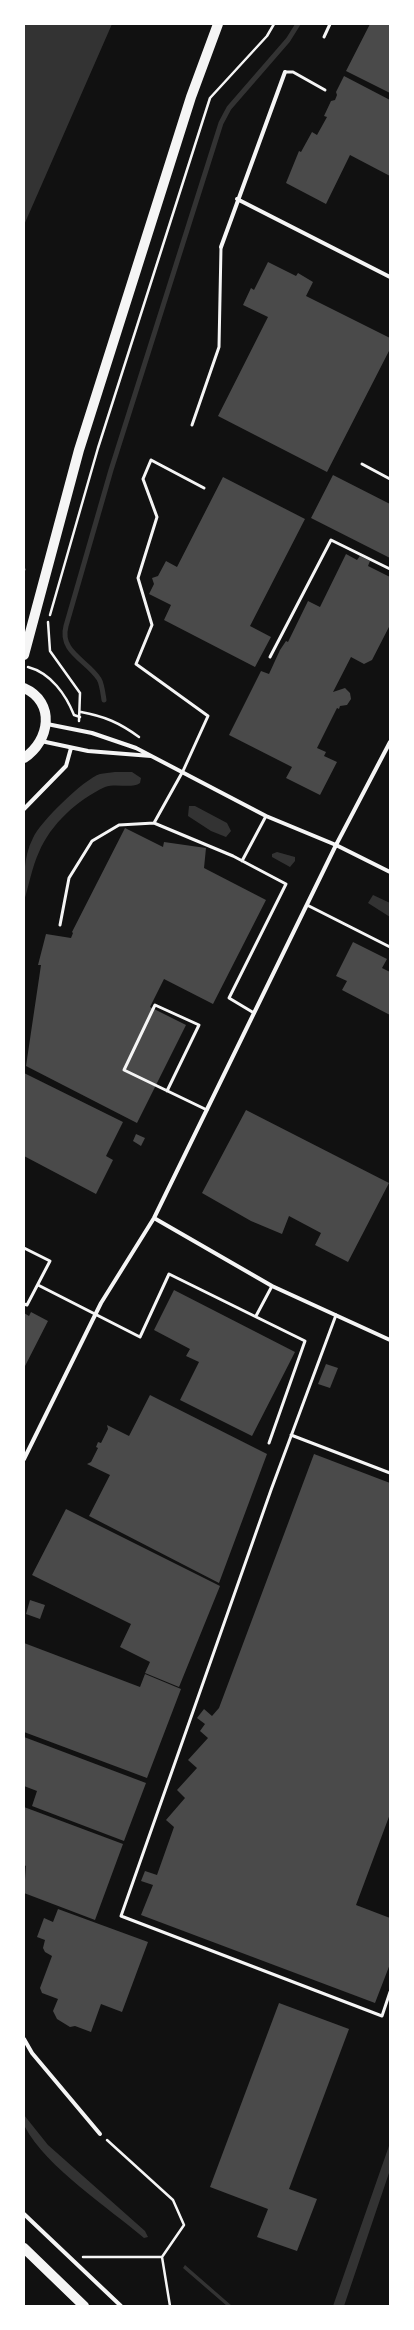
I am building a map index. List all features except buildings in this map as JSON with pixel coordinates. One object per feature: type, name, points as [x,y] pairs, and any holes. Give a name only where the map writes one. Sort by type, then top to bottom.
[{"type":"main road","points":[[24,655],[79,450],[191,97],[218,24]]},
{"type":"main road","points":[[24,688],[38,699],[44,711],[46,724],[42,741],[33,752],[24,758]]},
{"type":"main road","points":[[24,2248],[84,2306]]},
{"type":"street","points":[[221,247],[285,72]]},
{"type":"street","points":[[237,200],[390,277]]},
{"type":"street","points":[[46,724],[120,741],[154,756],[266,816],[336,845],[390,872]]},
{"type":"street","points":[[42,741],[95,752],[154,756]]},
{"type":"street","points":[[24,1458],[95,1315],[154,1218],[336,845],[390,742]]},
{"type":"street","points":[[24,809],[66,766],[71,748]]},
{"type":"street","points":[[154,1218],[272,1286],[390,1340]]},
{"type":"street","points":[[24,2039],[32,2053],[100,2134]]},
{"type":"street","points":[[24,2214],[121,2306]]},
{"type":"lane","points":[[324,37],[330,24]]},
{"type":"lane","points":[[285,72],[292,72],[325,90]]},
{"type":"lane","points":[[192,425],[219,347],[221,247]]},
{"type":"lane","points":[[154,822],[183,771],[208,716],[136,664],[152,625],[138,578],[157,517],[143,479],[151,460],[204,488]]},
{"type":"lane","points":[[362,464],[390,478]]},
{"type":"lane","points":[[270,657],[331,540],[390,569]]},
{"type":"lane","points":[[242,860],[266,816]]},
{"type":"lane","points":[[60,925],[68,878],[92,841],[119,825],[154,822],[242,860],[286,884],[229,998],[254,1013]]},
{"type":"lane","points":[[307,905],[390,947]]},
{"type":"lane","points":[[167,1091],[199,1025],[155,1005],[124,1070],[167,1091],[207,1110]]},
{"type":"lane","points":[[24,1248],[50,1261],[27,1305],[24,1304]]},
{"type":"lane","points":[[38,1285],[140,1337],[169,1274],[305,1341],[269,1443]]},
{"type":"lane","points":[[256,1316],[272,1286]]},
{"type":"lane","points":[[336,1315],[174,1759],[121,1916],[382,2016],[390,1992]]},
{"type":"lane","points":[[291,1435],[390,1472]]},
{"type":"path","points":[[77,730],[81,712],[80,693],[50,651],[47,624],[98,448],[210,98],[267,36],[274,24]]},
{"type":"path","points":[[24,666],[39,670],[49,678],[70,705],[74,715],[80,717]]},
{"type":"path","points":[[81,712],[102,716],[122,725],[145,742],[154,756]]},
{"type":"path","points":[[100,2134],[173,2200],[184,2225],[162,2257],[170,2306]]},
{"type":"path","points":[[69,2257],[162,2257]]},
{"type":"shaded area","points":[[24,24],[112,24],[24,225]]},
{"type":"shaded area","points":[[132,772],[141,778],[140,783],[133,786],[105,787],[95,792],[66,814],[50,832],[39,852],[32,870],[24,901],[24,877],[27,853],[37,831],[63,802],[84,784],[100,774]]},
{"type":"shaded area","points":[[189,806],[195,806],[227,823],[231,831],[226,837],[211,831],[188,816]]},
{"type":"shaded area","points":[[277,852],[295,857],[295,861],[290,867],[272,857],[272,854]]},
{"type":"shaded area","points":[[373,895],[390,903],[390,917],[368,903]]},
{"type":"shaded area","points":[[24,2115],[48,2145],[145,2231],[148,2237],[144,2238],[63,2172],[35,2142],[25,2127]]},
{"type":"shaded area","points":[[390,2143],[390,2170],[344,2306],[333,2306]]},
{"type":"shaded area","points":[[185,2265],[232,2306],[227,2306],[183,2268]]},
{"type":"waterway","points":[[104,700],[102,686],[99,679],[94,672],[70,649],[65,635],[66,626],[111,470],[221,123],[229,108],[288,40],[298,24]]}]
